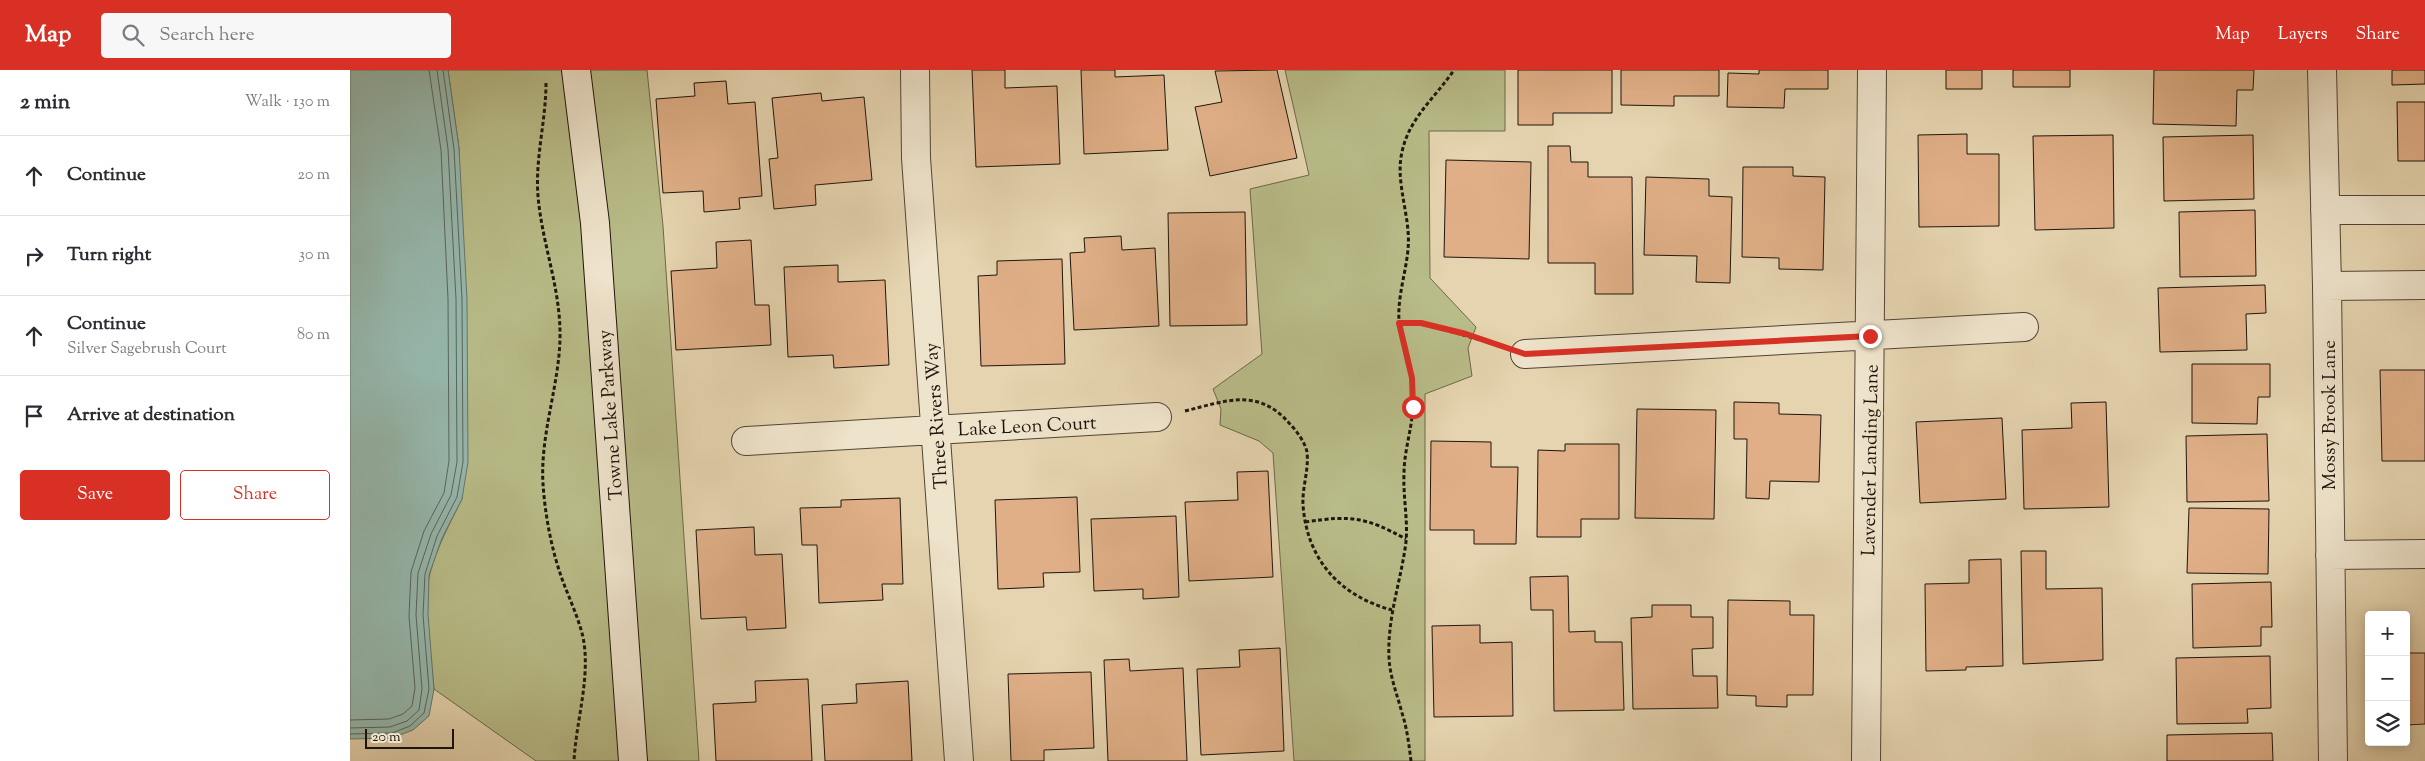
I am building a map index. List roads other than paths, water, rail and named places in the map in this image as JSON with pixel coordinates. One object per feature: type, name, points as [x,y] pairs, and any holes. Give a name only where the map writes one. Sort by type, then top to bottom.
[{"type":"street","name":"Towne Lake Parkway","points":[[576,70],[595,223],[633,761]]},
{"type":"street","name":"Three Rivers Way","points":[[915,70],[916,158],[959,761]]},
{"type":"street","name":"Lavender Landing Lane","points":[[1866,761],[1872,70]]},
{"type":"street","name":"Mossy Brook Lane","points":[[2322,70],[2327,286],[2333,761]]},
{"type":"street","points":[[2325,210],[2425,210]]},
{"type":"street","points":[[2327,286],[2425,285]]},
{"type":"street","points":[[1525,354],[2024,327]]},
{"type":"street","name":"Lake Leon Court","points":[[746,440],[1157,417]]},
{"type":"street","points":[[2330,555],[2425,554]]},
{"type":"water","points":[[350,70],[448,70],[459,148],[467,299],[468,462],[462,499],[442,538],[429,575],[428,615],[434,689],[429,716],[413,730],[392,738],[350,739]]}]
